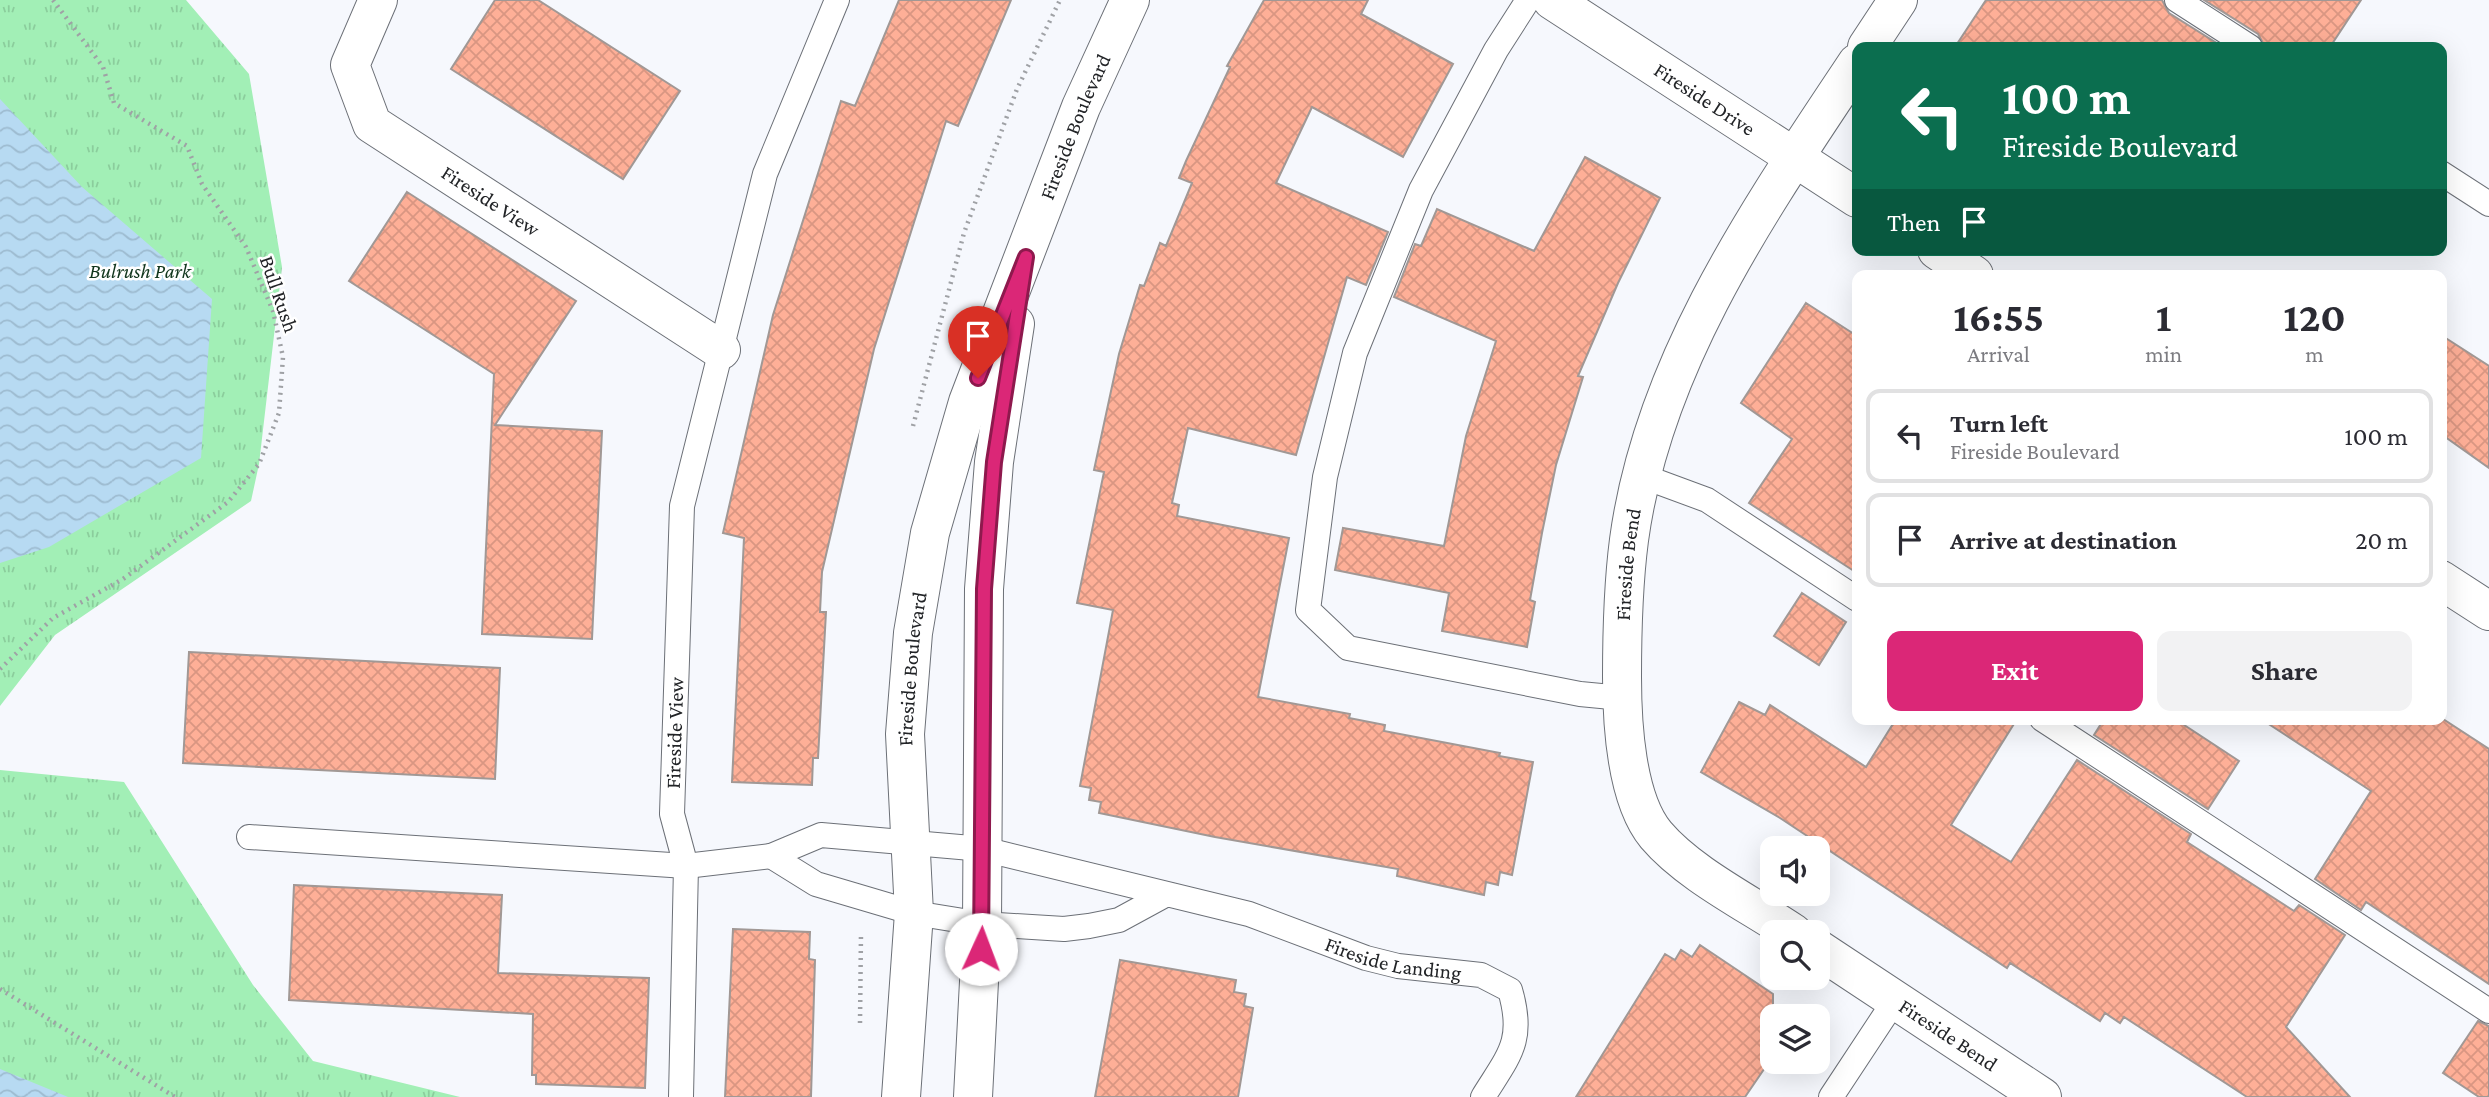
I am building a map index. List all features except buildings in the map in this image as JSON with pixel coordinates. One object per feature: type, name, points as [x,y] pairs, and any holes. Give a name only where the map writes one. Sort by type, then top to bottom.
[{"type":"street","name":"Fireside View","points":[[378,0],[350,65],[372,124],[721,350]]},
{"type":"street","name":"Fireside Boulevard","points":[[901,1097],[914,913],[914,845],[905,734],[913,633],[930,533],[968,402],[1026,257],[1077,118],[1130,0]]},
{"type":"street","name":"Fireside Drive","points":[[1552,0],[1852,195]]},
{"type":"street","points":[[1870,42],[1898,0]]},
{"type":"street","name":"Fireside Bend","points":[[1774,920],[1682,859],[1655,834],[1639,805],[1628,755],[1622,698],[1622,608],[1629,538],[1642,476],[1672,383],[1695,329],[1748,232],[1852,71]]},
{"type":"street","points":[[1946,256],[1967,270]]},
{"type":"street","name":"Fireside Boulevard","points":[[973,1097],[982,924],[984,589],[994,462],[1026,257]]},
{"type":"street","points":[[2447,584],[2489,611]]},
{"type":"street","name":"Fireside Bend","points":[[1830,957],[2042,1097]]},
{"type":"lane","name":"Fireside View","points":[[681,1097],[686,866],[672,814],[682,506],[765,174],[837,0]]},
{"type":"lane","points":[[1528,0],[1496,50],[1422,190],[1355,353],[1325,477],[1308,610],[1348,648],[1580,694],[1622,698]]},
{"type":"lane","points":[[2177,0],[2241,42]]},
{"type":"lane","points":[[2447,177],[2489,204]]},
{"type":"lane","points":[[1642,476],[1707,500],[1852,595]]},
{"type":"lane","points":[[2051,725],[2489,1011]]},
{"type":"lane","points":[[249,837],[686,866],[771,856],[821,835],[914,845]]},
{"type":"lane","name":"Fireside Landing","points":[[914,845],[983,849],[1249,914],[1366,958],[1398,966],[1480,975],[1510,990],[1518,1019],[1511,1052],[1483,1097]]},
{"type":"lane","points":[[771,856],[816,884],[914,913],[982,924],[1064,929],[1089,926],[1119,920],[1165,895]]},
{"type":"lane","points":[[1831,1097],[1895,1000]]},
{"type":"path","name":"Bull Rush","points":[[0,669],[53,618],[123,579],[228,502],[259,464],[279,413],[283,357],[273,311],[246,247],[202,184],[187,146],[114,103],[103,67],[53,0]]},
{"type":"path","points":[[0,989],[175,1097]]},
{"type":"green space","name":"Bulrush Park","points":[[0,0],[186,0],[249,74],[282,267],[259,464],[251,501],[55,635],[0,706]]},
{"type":"green space","points":[[0,770],[124,782],[253,985],[313,1061],[460,1097],[0,1097]]},
{"type":"water","points":[[0,99],[82,187],[212,299],[201,458],[49,547],[0,563]]},
{"type":"water","points":[[0,1069],[68,1097],[0,1097]]},
{"type":"route","points":[[978,378],[1026,257],[994,462],[984,589],[981,949]]}]
